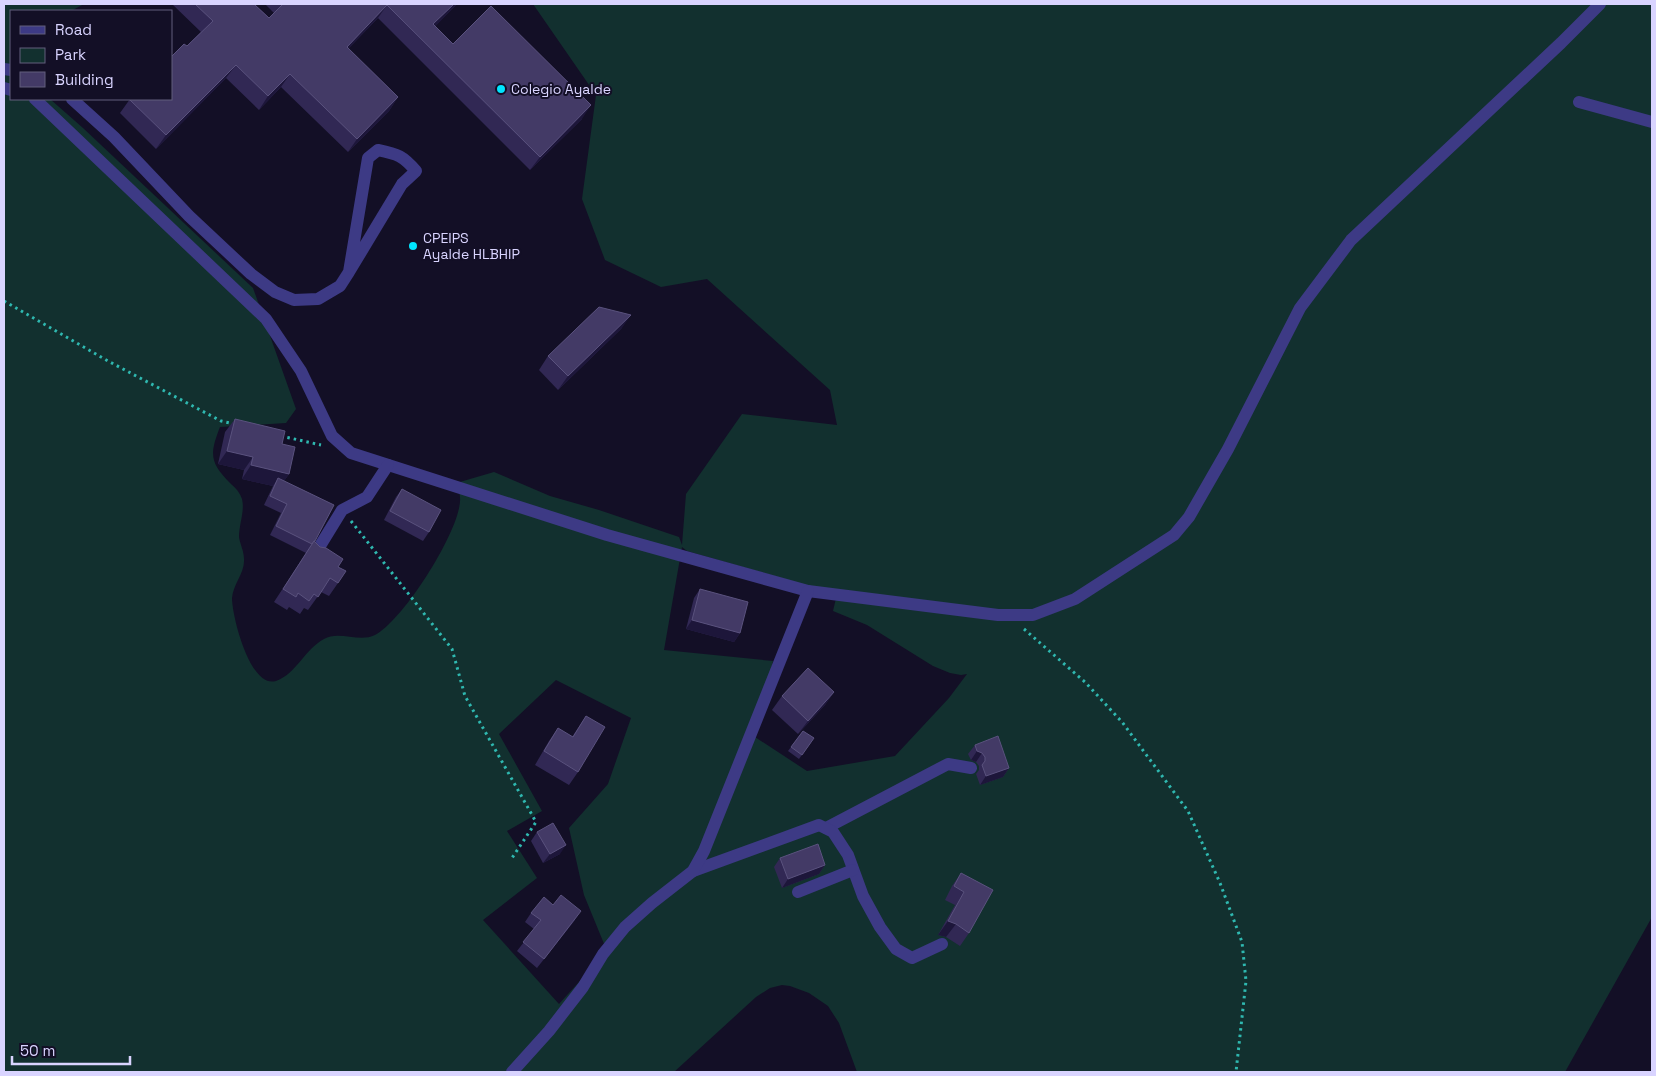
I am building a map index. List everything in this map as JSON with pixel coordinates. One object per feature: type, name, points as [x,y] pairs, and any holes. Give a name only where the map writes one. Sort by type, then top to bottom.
[{"type":"street","points":[[36,100],[266,319],[301,371],[332,436],[351,452],[607,536],[808,591],[1006,614],[1033,615],[1075,600],[1174,535],[1189,517],[1228,449],[1300,308],[1351,240],[1600,4]]},
{"type":"street","points":[[73,100],[114,138],[189,216],[251,274],[275,292],[294,300],[318,299],[340,286],[349,272],[402,184],[416,171],[405,159],[393,153],[378,150],[368,158],[349,272]]},
{"type":"street","points":[[1579,102],[1652,122]]},
{"type":"street","points":[[316,554],[342,510],[367,497],[388,465]]},
{"type":"street","points":[[693,871],[704,851],[808,591]]},
{"type":"street","points":[[826,828],[948,764],[971,768]]},
{"type":"street","points":[[512,1072],[549,1031],[583,987],[625,926],[652,903],[693,871],[818,825],[833,832],[848,855],[863,896],[880,927],[896,949],[912,958],[942,944]]},
{"type":"street","points":[[798,892],[854,870]]},
{"type":"path","points":[[4,301],[108,361],[222,421],[240,426]]},
{"type":"path","points":[[277,435],[323,446]]},
{"type":"path","points":[[342,510],[452,649],[465,696],[536,822],[512,858]]},
{"type":"path","points":[[1006,614],[1085,682],[1122,722],[1188,811],[1220,883],[1242,942],[1246,981],[1236,1072]]},
{"type":"green space","points":[[4,4],[84,4],[73,10],[10,10],[10,100],[51,100],[253,288],[296,409],[286,423],[220,427],[214,445],[213,458],[224,477],[239,493],[243,504],[239,537],[244,564],[232,598],[235,620],[244,649],[258,674],[267,680],[276,681],[289,673],[317,643],[324,639],[336,636],[362,638],[375,635],[401,612],[429,572],[452,529],[460,497],[459,491],[453,484],[494,472],[550,496],[679,537],[682,545],[686,494],[742,414],[837,425],[830,390],[707,279],[661,287],[605,260],[582,199],[596,95],[533,4],[1652,4],[1652,917],[1565,1072],[857,1072],[839,1023],[828,1006],[809,993],[782,985],[770,988],[756,997],[674,1072],[4,1072]],"holes":[[[682,547],[687,551],[837,594],[833,611],[867,625],[933,666],[950,673],[967,674],[949,698],[895,756],[807,771],[755,737],[773,661],[664,650]],[[556,680],[631,718],[608,784],[569,828],[584,895],[607,951],[559,1004],[483,920],[537,878],[507,831],[542,811],[499,734]]]},
{"type":"building","points":[[195,4],[254,4],[269,18],[283,4],[454,4],[433,24],[453,44],[491,6],[591,105],[540,157],[387,5],[347,47],[398,97],[357,139],[290,74],[268,96],[236,65],[166,135],[130,100],[172,100],[172,56],[184,44],[187,46],[213,21]]},
{"type":"building","points":[[599,307],[631,315],[568,376],[548,356]]},
{"type":"building","points":[[235,419],[285,431],[282,444],[295,447],[289,474],[251,465],[253,457],[227,451]]},
{"type":"building","points":[[278,478],[334,505],[312,544],[276,526],[287,504],[270,496]]},
{"type":"building","points":[[402,489],[441,510],[429,532],[390,511]]},
{"type":"building","points":[[314,541],[320,547],[326,548],[343,559],[338,567],[346,571],[338,583],[330,578],[318,597],[314,594],[309,601],[298,593],[296,597],[283,589]]},
{"type":"building","points":[[700,589],[748,602],[740,633],[692,620]]},
{"type":"building","points":[[808,668],[834,692],[808,721],[782,696]]},
{"type":"building","points":[[586,716],[605,727],[578,772],[544,751],[558,728],[573,737]]},
{"type":"building","points":[[803,731],[814,738],[802,755],[791,747]]},
{"type":"building","points":[[998,736],[1009,768],[986,776],[982,765],[985,757],[977,751],[975,745]]},
{"type":"building","points":[[553,823],[566,845],[550,854],[537,832]]},
{"type":"building","points":[[818,844],[825,865],[788,879],[780,858]]},
{"type":"building","points":[[961,873],[993,890],[969,933],[948,921],[964,892],[954,886]]},
{"type":"building","points":[[561,895],[581,911],[544,959],[523,942],[541,920],[531,913],[544,897],[553,905]]},
{"type":"place","name":"Colegio Ayalde","points":[[501,89]]},
{"type":"place","name":"CPEIPS Ayalde HLBHIP","points":[[413,246]]}]
